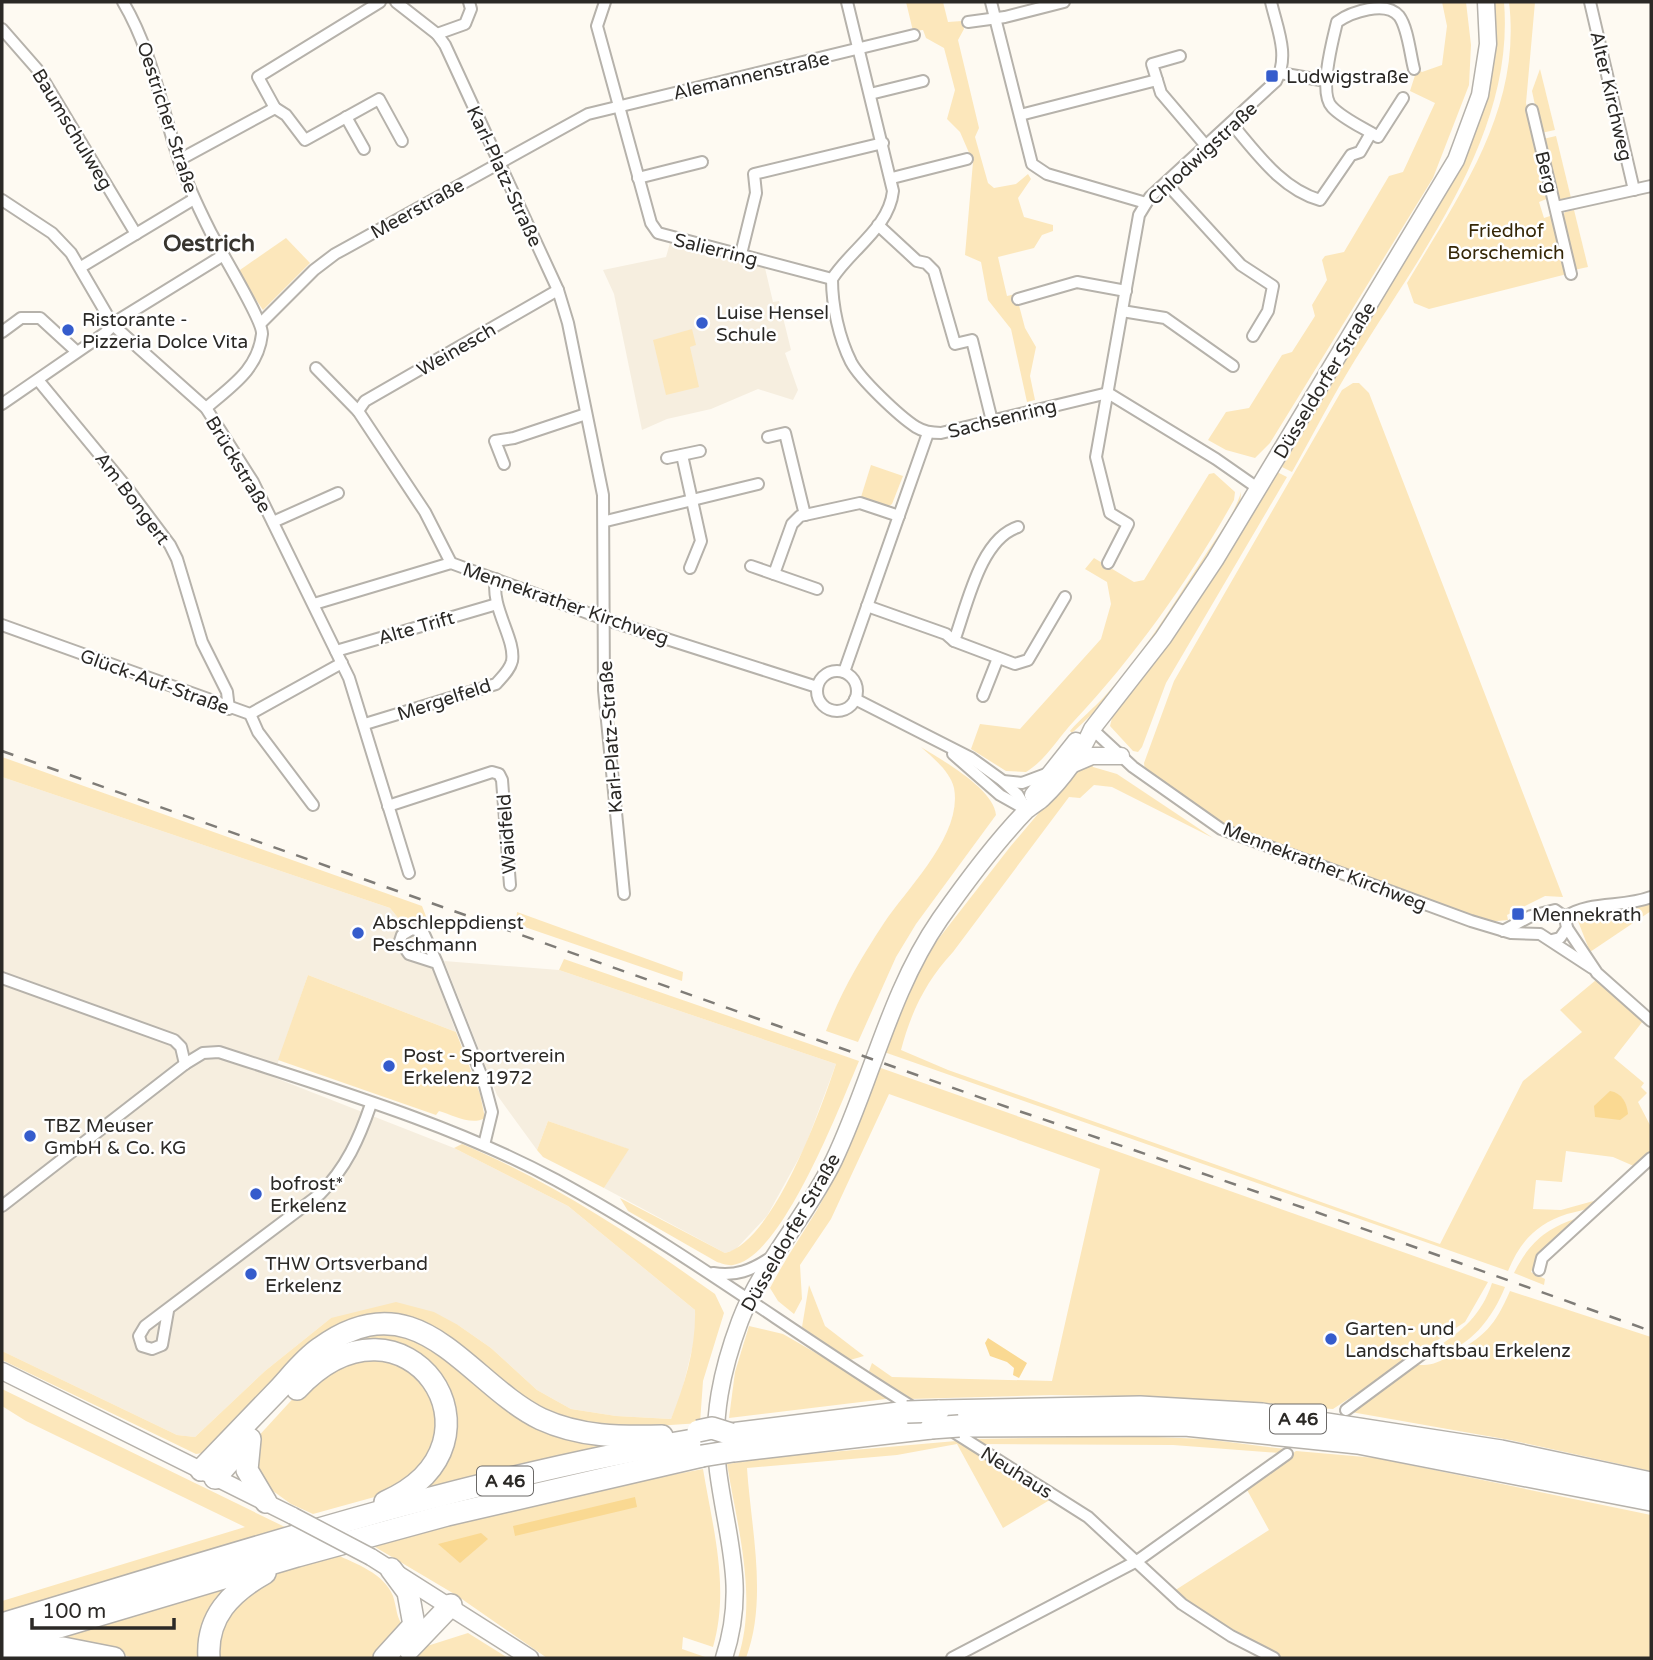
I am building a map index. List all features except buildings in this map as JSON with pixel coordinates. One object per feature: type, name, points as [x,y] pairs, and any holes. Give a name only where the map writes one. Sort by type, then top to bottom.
[{"type":"highway","points":[[208,1474],[313,1353],[338,1337],[371,1326],[397,1326],[429,1335],[453,1350],[520,1407],[561,1427],[618,1437],[665,1436],[700,1442],[712,1428],[732,1443]]},
{"type":"highway","points":[[208,1474],[250,1439],[307,1378],[346,1353],[374,1349],[393,1352],[411,1360],[433,1382],[442,1401],[446,1428],[444,1446],[431,1471],[397,1497],[330,1518],[312,1531]]},
{"type":"highway","name":"A 46","points":[[732,1443],[935,1419],[1140,1407],[1262,1414],[1501,1451],[1651,1483]]},
{"type":"highway","name":"A 46","points":[[732,1443],[907,1412],[959,1426],[1185,1425],[1358,1443],[1651,1500]]},
{"type":"highway","points":[[250,1439],[247,1470],[266,1502]]},
{"type":"highway","name":"A 46","points":[[2,1624],[312,1531],[471,1489],[700,1442]]},
{"type":"highway","name":"A 46","points":[[2,1644],[297,1556],[550,1489],[700,1442]]},
{"type":"highway","name":"A 46","points":[[209,1658],[210,1634],[225,1602],[248,1582],[297,1556]]},
{"type":"highway","points":[[391,1569],[408,1592],[414,1625]]},
{"type":"highway","points":[[384,1658],[414,1625],[446,1602]]},
{"type":"highway","points":[[401,1658],[446,1602]]},
{"type":"highway","points":[[2,1652],[63,1648],[92,1651],[114,1658]]},
{"type":"main road","name":"Düsseldorfer Straße","points":[[1027,810],[1034,792],[1077,740],[1091,729],[1163,638],[1259,489],[1456,160],[1480,95],[1488,44],[1486,2]]},
{"type":"main road","name":"Düsseldorfer Straße","points":[[724,1658],[736,1614],[736,1592],[718,1469],[716,1411],[725,1362],[750,1301],[834,1160],[911,965],[941,918],[1027,810],[1043,799],[1085,746],[1091,729]]},
{"type":"main road","points":[[1069,766],[1092,756],[1121,756]]},
{"type":"main road","points":[[2,1371],[372,1557],[530,1658]]},
{"type":"street","name":"Oestricher Straße","points":[[123,2],[141,36],[179,160],[194,199],[222,256],[261,323]]},
{"type":"street","points":[[380,2],[258,77],[275,108],[286,114],[305,140],[379,99],[402,141]]},
{"type":"street","name":"Karl-Platz-Straße","points":[[396,2],[437,34],[558,290],[568,323],[606,521],[604,690],[624,894]]},
{"type":"street","points":[[437,34],[465,24],[471,9],[469,2]]},
{"type":"street","name":"Salierring","points":[[605,2],[597,26],[651,223],[658,233],[832,279]]},
{"type":"street","points":[[847,2],[891,178],[892,204],[878,225],[832,279],[832,298],[853,365],[915,426],[928,433]]},
{"type":"street","points":[[992,2],[1032,164],[1036,170],[1146,203]]},
{"type":"street","points":[[968,22],[995,16],[1005,17],[1064,2]]},
{"type":"street","points":[[1271,2],[1283,51],[1280,74],[1326,81]]},
{"type":"street","name":"Alter Kirchweg","points":[[1590,2],[1634,190]]},
{"type":"street","points":[[1403,98],[1378,136],[1331,107],[1326,98],[1326,81],[1337,22],[1369,5],[1391,9],[1400,16],[1414,69]]},
{"type":"street","name":"Baumschulweg","points":[[2,29],[37,69],[136,234]]},
{"type":"street","name":"Alemannenstraße","points":[[588,114],[914,35]]},
{"type":"street","points":[[1180,56],[1152,64],[1161,93],[1207,147]]},
{"type":"street","name":"Chlodwigstraße","points":[[1108,564],[1129,524],[1110,513],[1096,457],[1139,215],[1146,203],[1166,183],[1272,88],[1280,74]]},
{"type":"street","points":[[1020,115],[1157,80]]},
{"type":"street","points":[[870,94],[923,81]]},
{"type":"street","points":[[179,160],[275,108]]},
{"type":"street","name":"Berg","points":[[1532,110],[1571,274]]},
{"type":"street","name":"Meerstraße","points":[[261,323],[323,262],[588,114]]},
{"type":"street","points":[[346,117],[364,149]]},
{"type":"street","points":[[1231,123],[1276,175],[1306,196],[1320,200],[1351,155],[1360,152],[1371,132]]},
{"type":"street","points":[[741,254],[756,193],[754,174],[883,143]]},
{"type":"street","points":[[891,178],[967,159]]},
{"type":"street","points":[[638,178],[702,162]]},
{"type":"street","points":[[1166,183],[1241,265],[1273,286],[1268,311],[1253,336]]},
{"type":"street","points":[[1556,208],[1651,186]]},
{"type":"street","points":[[81,267],[194,199]]},
{"type":"street","name":"Brückstraße","points":[[2,200],[52,233],[81,267],[113,325],[206,408],[253,482],[342,663],[365,724],[409,873]]},
{"type":"street","points":[[878,225],[917,261],[926,263],[934,271],[955,344],[972,340],[992,421]]},
{"type":"street","points":[[2,404],[186,275],[222,256]]},
{"type":"street","points":[[1018,299],[1077,282],[1126,291]]},
{"type":"street","name":"Weinesch","points":[[358,411],[365,401],[558,290]]},
{"type":"street","points":[[1122,311],[1164,318],[1233,366]]},
{"type":"street","points":[[2,332],[21,318],[40,318],[76,351]]},
{"type":"street","points":[[206,408],[253,366],[262,333],[261,323]]},
{"type":"street","points":[[316,368],[358,411],[425,512],[452,563]]},
{"type":"street","name":"Am Bongert","points":[[38,380],[136,498],[170,545],[177,559],[202,642],[227,692],[229,709]]},
{"type":"street","points":[[1108,393],[1216,459],[1259,489]]},
{"type":"street","name":"Sachsenring","points":[[844,672],[928,433],[942,433],[1108,393]]},
{"type":"street","points":[[504,464],[495,441],[514,438],[586,414]]},
{"type":"street","points":[[768,437],[785,433],[805,515]]},
{"type":"street","points":[[667,458],[701,451]]},
{"type":"street","points":[[682,455],[701,541],[690,568]]},
{"type":"street","points":[[606,521],[758,484]]},
{"type":"street","name":"Brückstraße","points":[[273,522],[338,493]]},
{"type":"street","points":[[775,574],[792,524],[805,515],[860,503],[899,516]]},
{"type":"street","points":[[954,641],[988,550],[1008,530],[1018,527]]},
{"type":"street","name":"Mennekrather Kirchweg","points":[[314,604],[452,563],[604,619],[817,687],[818,698],[829,709],[846,708],[855,699]]},
{"type":"street","points":[[751,566],[817,589]]},
{"type":"street","name":"Mergelfeld","points":[[365,724],[496,684],[508,670],[512,659],[497,604],[496,579]]},
{"type":"street","points":[[867,606],[946,634],[954,641],[1015,664],[1028,660],[1065,597]]},
{"type":"street","name":"Alte Trift","points":[[336,651],[497,604]]},
{"type":"street","name":"Glück-Auf-Straße","points":[[2,625],[229,709],[250,714],[342,663]]},
{"type":"street","points":[[983,696],[998,658]]},
{"type":"street","points":[[817,687],[825,674],[844,672],[854,680],[855,699],[971,758],[1003,781],[1018,795],[1027,810]]},
{"type":"street","points":[[250,714],[258,732],[313,805]]},
{"type":"street","name":"Mennekrather Kirchweg","points":[[1091,729],[1173,796],[1233,834],[1351,879],[1503,931],[1540,934],[1552,940]]},
{"type":"street","points":[[942,745],[1000,795],[1027,810]]},
{"type":"street","name":"Waidfeld","points":[[388,806],[492,772],[499,774],[502,780],[510,885]]},
{"type":"street","points":[[1003,781],[1021,783],[1050,772]]},
{"type":"street","points":[[1552,940],[1563,936],[1566,922],[1586,907],[1631,903],[1651,897]]},
{"type":"street","points":[[1503,931],[1555,910],[1566,922],[1592,968]]},
{"type":"street","points":[[1540,934],[1537,926],[1542,913]]},
{"type":"street","points":[[1552,940],[1592,968],[1651,1021]]},
{"type":"street","points":[[437,963],[484,1082],[492,1112],[484,1145]]},
{"type":"street","points":[[2,978],[174,1040],[181,1047],[185,1064]]},
{"type":"street","name":"Neuhaus","points":[[2,1206],[185,1064],[203,1053],[219,1052],[371,1104],[484,1145],[605,1208],[1088,1517],[1137,1561],[1159,1585],[1206,1621],[1274,1658]]},
{"type":"street","points":[[168,1311],[320,1194],[338,1175],[354,1150],[371,1104]]},
{"type":"street","points":[[1539,1270],[1542,1258],[1651,1158]]},
{"type":"street","points":[[707,1272],[734,1275],[753,1269],[777,1254]]},
{"type":"street","points":[[1346,1410],[1423,1353]]},
{"type":"street","points":[[952,1658],[1137,1561],[1287,1454]]},
{"type":"shaded area","name":"Luise Hensel Schule","points":[[670,243],[765,268],[773,302],[779,301],[791,350],[785,353],[798,390],[793,400],[758,389],[711,409],[667,419],[642,430],[614,294],[603,270],[666,257]]},
{"type":"shaded area","points":[[2,777],[390,908],[404,925],[417,926],[456,1032],[308,975],[273,1077],[454,1148],[568,1206],[695,1310],[695,1337],[681,1395],[671,1419],[616,1416],[571,1409],[537,1390],[491,1348],[458,1325],[331,1318],[265,1371],[195,1437],[177,1435],[2,1351]]},
{"type":"shaded area","points":[[444,961],[559,970],[836,1064],[805,1147],[767,1216],[735,1250],[725,1253],[604,1188],[628,1149],[548,1121],[537,1150],[497,1095]]},
{"type":"shaded area","points":[[1610,1091],[1621,1096],[1626,1106],[1628,1114],[1620,1120],[1595,1117],[1594,1106]]},
{"type":"shaded area","points":[[988,1338],[1027,1363],[1019,1378],[1013,1375],[1014,1368],[1007,1362],[990,1356],[985,1343]]},
{"type":"shaded area","points":[[635,1497],[637,1507],[515,1536],[513,1526]]},
{"type":"shaded area","points":[[481,1533],[488,1539],[460,1563],[438,1544]]},
{"type":"green space","points":[[906,2],[943,2],[948,22],[962,21],[964,29],[958,40],[979,128],[975,137],[988,183],[994,188],[1016,184],[1028,174],[1031,179],[1018,198],[1024,217],[1053,225],[1053,231],[1042,235],[1034,248],[998,257],[1007,296],[1016,294],[1025,328],[1036,347],[1030,376],[1035,400],[1027,402],[1011,329],[988,300],[981,262],[965,255],[973,162],[960,132],[947,119],[955,90],[944,48],[926,38],[923,30],[913,31]]},
{"type":"green space","points":[[1442,2],[1466,2],[1471,45],[1469,85],[1433,178],[1270,443],[1255,458],[1226,450],[1208,440],[1226,412],[1249,408],[1282,355],[1292,352],[1315,316],[1312,305],[1327,280],[1322,260],[1325,256],[1344,252],[1389,176],[1403,172],[1435,103],[1410,91],[1417,69],[1422,72],[1442,65],[1447,26]]},
{"type":"green space","points":[[1494,2],[1504,2],[1503,51],[1495,99],[1479,145],[1434,235],[1347,374],[1292,472],[1282,467],[1429,218],[1465,150],[1489,79],[1494,42]]},
{"type":"green space","name":"Friedhof Borschemich","points":[[1509,2],[1535,2],[1526,103],[1549,198],[1539,202],[1544,218],[1553,215],[1567,274],[1429,309],[1414,303],[1407,283],[1466,184],[1496,115],[1506,79],[1510,41]]},
{"type":"green space","points":[[1540,69],[1555,130],[1541,133],[1532,91]]},
{"type":"green space","points":[[1556,136],[1571,198],[1561,200],[1557,197],[1543,139]]},
{"type":"green space","points":[[1574,210],[1588,267],[1574,270],[1562,217],[1565,212]]},
{"type":"green space","points":[[286,238],[310,263],[263,310],[237,272]]},
{"type":"green space","points":[[692,329],[696,345],[690,347],[699,387],[666,395],[653,340]]},
{"type":"green space","points":[[1353,383],[1359,383],[1369,393],[1563,897],[1545,896],[1507,915],[1508,920],[1488,922],[1242,835],[1145,770],[1144,763],[1174,681],[1342,390]]},
{"type":"green space","points":[[871,465],[903,476],[892,504],[887,507],[861,497]]},
{"type":"green space","points":[[1277,472],[1287,477],[1166,683],[1142,747],[1138,752],[1133,751],[1110,726],[1112,718],[1183,624]]},
{"type":"green space","points":[[1214,473],[1235,492],[1234,500],[1217,530],[1140,643],[1046,755],[1026,772],[1006,771],[971,749],[980,724],[1020,729],[1101,639],[1111,604],[1107,582],[1085,569],[1094,558],[1134,582],[1144,580],[1209,474]]},
{"type":"green space","points":[[1241,492],[1240,505],[1207,561],[1141,656],[1105,702],[1072,733],[1070,731],[1104,697],[1145,647],[1225,526]]},
{"type":"green space","points":[[921,747],[977,785],[993,805],[996,815],[916,924],[896,957],[858,1042],[826,1031],[867,949],[942,842],[955,806],[954,788],[949,776]]},
{"type":"green space","points":[[2,757],[422,906],[429,924],[404,925],[390,908],[2,777]]},
{"type":"green space","points":[[1090,759],[1093,767],[1117,774],[1213,838],[1112,787],[1094,785],[1080,798],[1069,797],[927,986],[901,1050],[948,1070],[1440,1244],[1523,1081],[1582,1032],[1560,1010],[1596,980],[1643,1021],[1614,1058],[1644,1083],[1641,1087],[1647,1093],[1638,1102],[1651,1127],[1651,1153],[1636,1167],[1613,1157],[1566,1151],[1562,1182],[1536,1180],[1533,1209],[1561,1210],[1597,1200],[1598,1202],[1587,1209],[1556,1218],[1530,1235],[1508,1271],[884,1052],[920,966],[936,942],[1010,847],[1075,770]]},
{"type":"green space","points":[[1651,902],[1651,911],[1590,952],[1578,921],[1594,913]]},
{"type":"green space","points":[[517,912],[683,972],[682,981],[516,924]]},
{"type":"green space","points":[[564,959],[859,1061],[824,1142],[790,1209],[771,1237],[752,1256],[733,1265],[717,1262],[628,1211],[620,1198],[725,1253],[743,1243],[761,1225],[778,1200],[807,1140],[836,1064],[559,970]]},
{"type":"green space","name":"Post - Sportverein Erkelenz 1972","points":[[308,975],[456,1032],[480,1094],[485,1118],[474,1121],[439,1111],[436,1115],[278,1060]]},
{"type":"green space","points":[[878,1067],[1488,1282],[1465,1322],[1333,1409],[1131,1396],[909,1399],[869,1371],[872,1363],[892,1377],[1052,1381],[1100,1169],[889,1094],[831,1219],[800,1265],[802,1299],[794,1314],[778,1301],[770,1288],[817,1210],[844,1158]]},
{"type":"green space","points":[[548,1121],[629,1149],[604,1188],[543,1157],[537,1150]]},
{"type":"green space","points":[[462,1144],[561,1193],[654,1251],[715,1294],[724,1313],[703,1381],[700,1423],[612,1429],[574,1422],[525,1401],[448,1335],[420,1324],[362,1322],[209,1452],[196,1454],[2,1360],[2,1351],[177,1435],[195,1437],[265,1371],[331,1318],[396,1302],[434,1312],[458,1325],[491,1348],[537,1390],[571,1409],[616,1416],[671,1419],[689,1366],[695,1310],[568,1206],[454,1148]]},
{"type":"green space","points":[[1578,1218],[1543,1250],[1531,1272],[1545,1279],[1544,1285],[1514,1273],[1526,1253],[1540,1238]]},
{"type":"green space","points":[[1492,1283],[1505,1287],[1487,1320],[1470,1339],[1436,1354],[1435,1348],[1462,1329],[1477,1313]]},
{"type":"green space","points":[[809,1285],[825,1326],[864,1356],[850,1360],[802,1327]]},
{"type":"green space","points":[[1510,1291],[1651,1337],[1651,1471],[1510,1440],[1351,1412],[1414,1364],[1429,1365],[1437,1362],[1480,1336],[1499,1313]]},
{"type":"green space","points":[[749,1326],[783,1334],[894,1398],[729,1418],[735,1372]]},
{"type":"green space","points":[[409,1331],[505,1401],[629,1441],[417,1490],[450,1436],[411,1352],[298,1374],[357,1333]]},
{"type":"green space","points":[[394,1357],[436,1397],[434,1459],[389,1493],[313,1514],[291,1504],[255,1478],[253,1442],[310,1380],[329,1366]]},
{"type":"green space","points":[[2,1389],[285,1527],[2,1616],[2,1601],[245,1527],[26,1421],[2,1406]]},
{"type":"green space","points":[[1131,1436],[1205,1439],[1285,1449],[1280,1453],[1173,1445],[981,1444],[975,1439]]},
{"type":"green space","points":[[956,1441],[1053,1498],[1003,1528],[957,1444],[897,1455],[747,1468],[756,1564],[756,1612],[746,1658],[738,1658],[744,1635],[746,1586],[727,1464],[774,1457]]},
{"type":"green space","points":[[1296,1451],[1376,1458],[1651,1515],[1651,1658],[1283,1658],[1192,1606],[1174,1591],[1269,1530],[1246,1488]]},
{"type":"green space","points":[[703,1469],[718,1558],[718,1625],[713,1647],[683,1637],[682,1649],[708,1658],[547,1658],[456,1595],[370,1544],[582,1492]]},
{"type":"green space","points":[[335,1554],[376,1575],[393,1596],[404,1627],[376,1658],[215,1658],[219,1620],[274,1574]]},
{"type":"green space","points":[[240,1581],[206,1658],[133,1658],[100,1647],[37,1643]]},
{"type":"green space","points":[[468,1633],[508,1658],[407,1658],[424,1647]]},
{"type":"railway","points":[[2,751],[1007,1107],[1316,1212],[1651,1331]]},
{"type":"place","name":"Ludwigstraße","points":[[1272,76]]},
{"type":"place","name":"Luise Hensel Schule","points":[[702,323]]},
{"type":"place","name":"Ristorante - Pizzeria Dolce Vita","points":[[68,330]]},
{"type":"place","name":"Mennekrath","points":[[1518,914]]},
{"type":"place","name":"Abschleppdienst Peschmann","points":[[358,933]]},
{"type":"place","name":"Post - Sportverein Erkelenz 1972","points":[[389,1066]]},
{"type":"place","name":"TBZ Meuser GmbH & Co. KG","points":[[30,1136]]},
{"type":"place","name":"bofrost* Erkelenz","points":[[256,1194]]},
{"type":"place","name":"THW Ortsverband Erkelenz","points":[[251,1274]]},
{"type":"place","name":"Garten- und Landschaftsbau Erkelenz","points":[[1331,1339]]},
{"type":"district","name":"Oestrich","points":[[209,243]]}]
